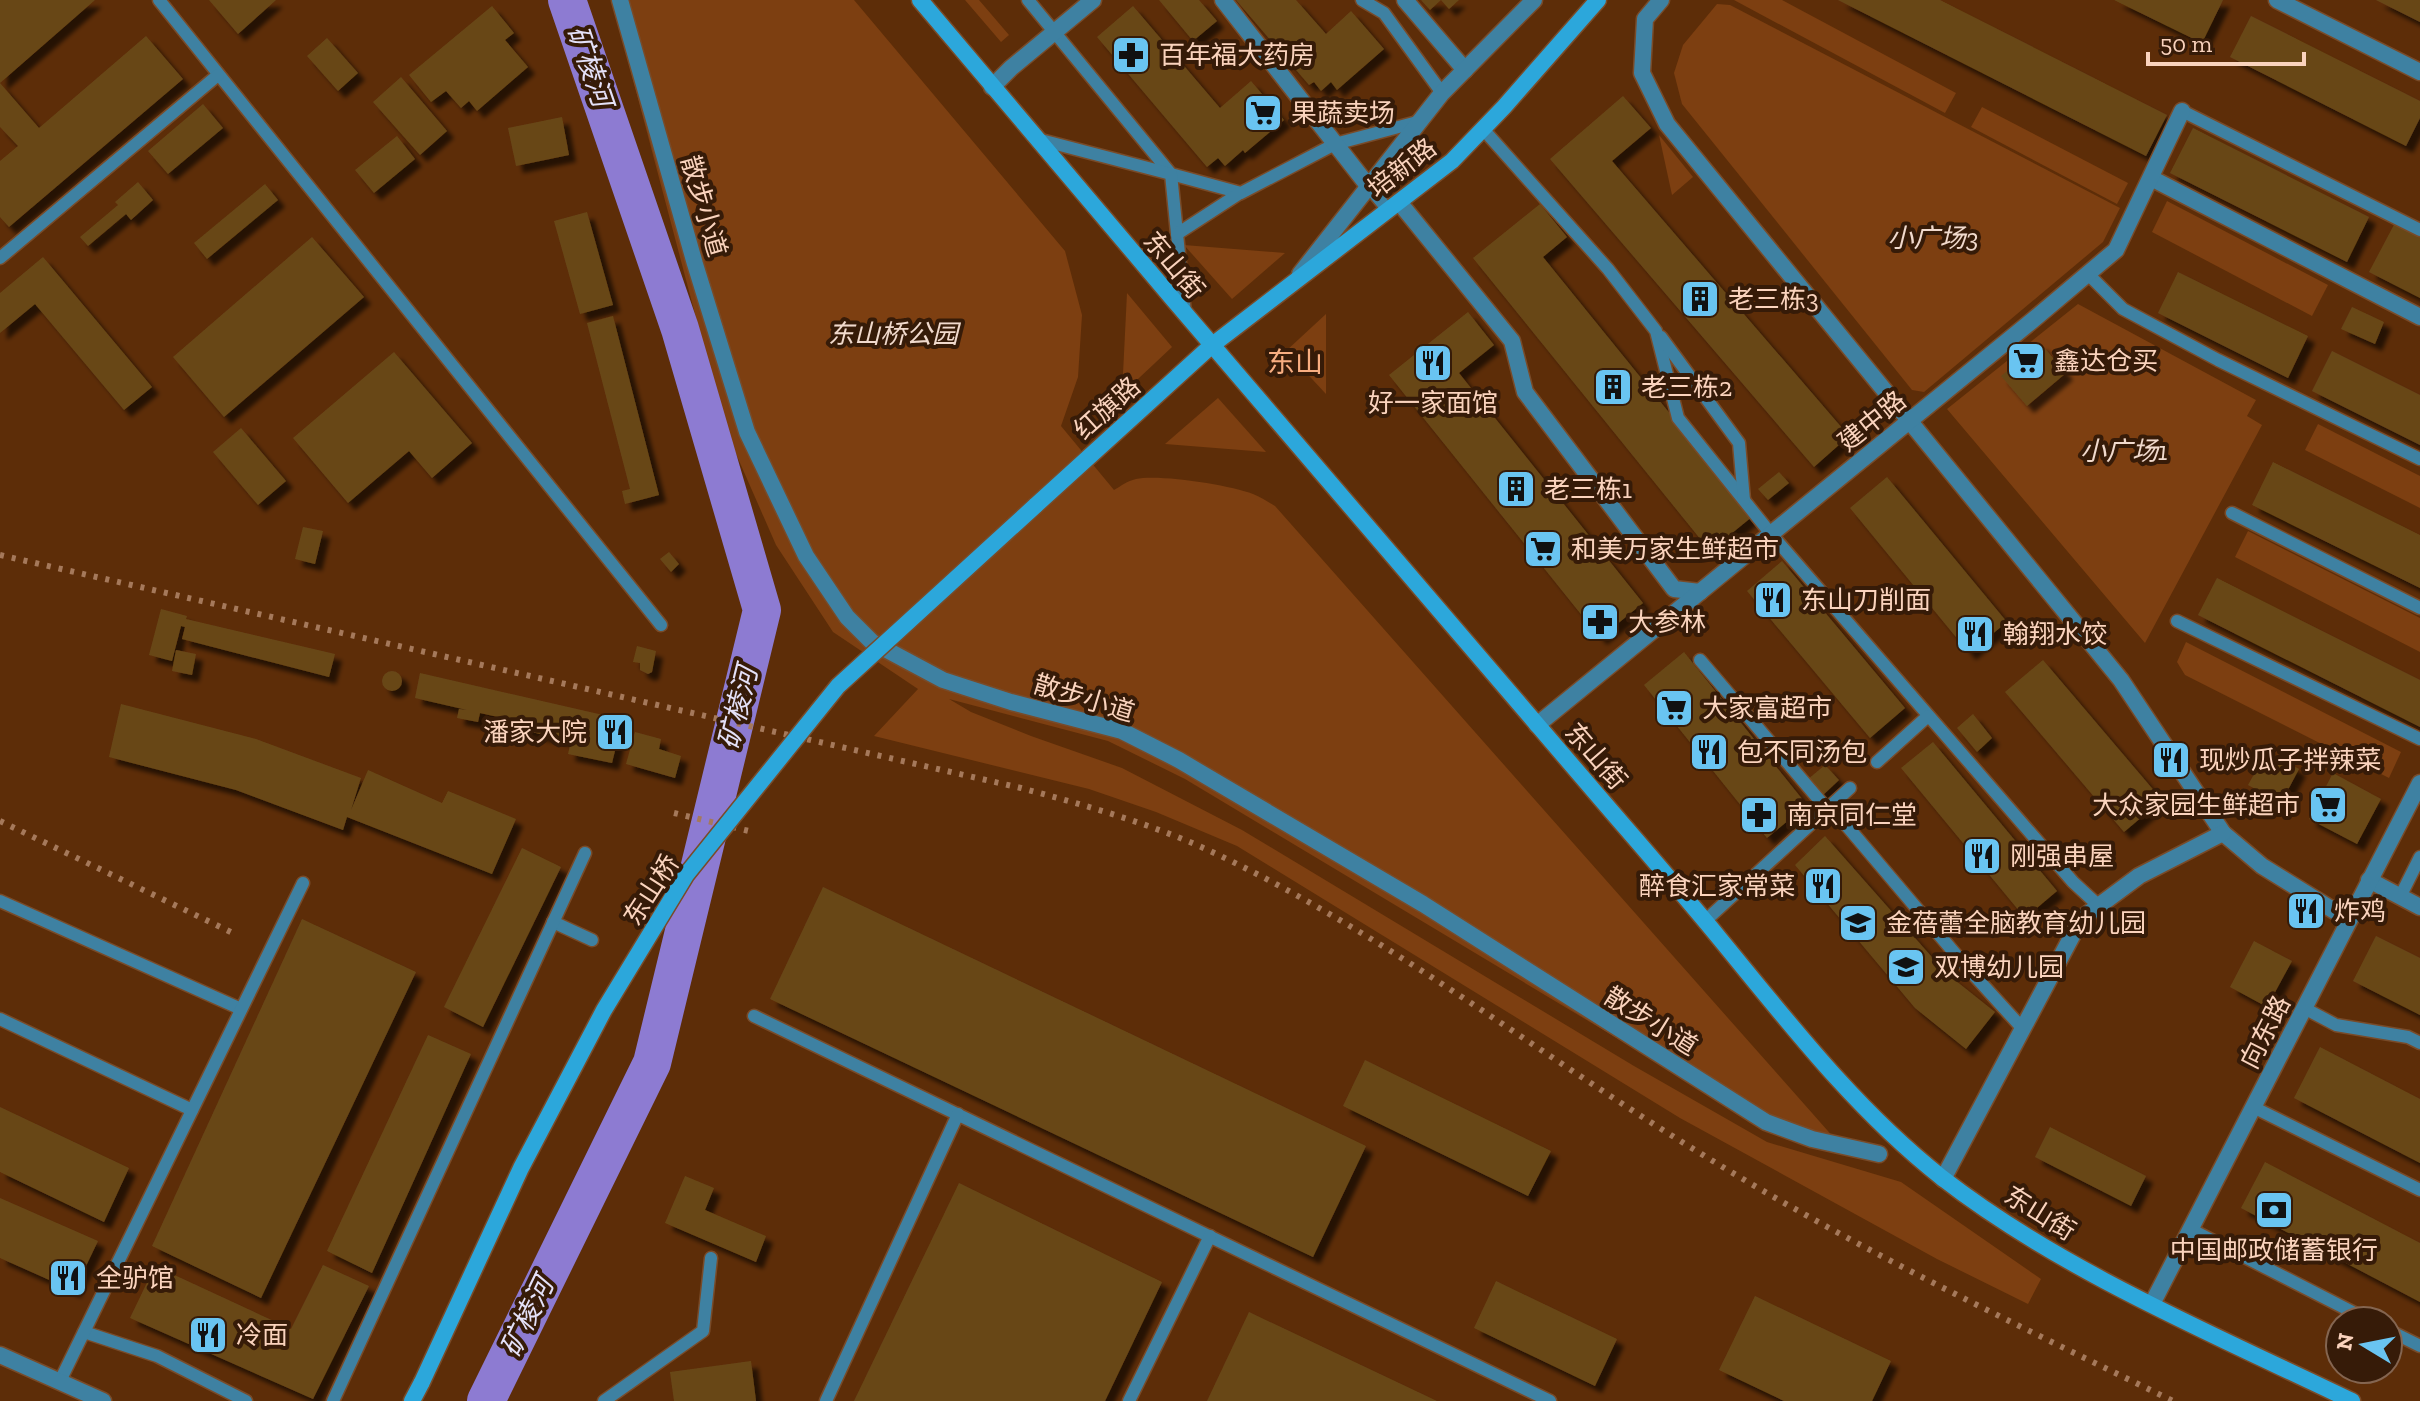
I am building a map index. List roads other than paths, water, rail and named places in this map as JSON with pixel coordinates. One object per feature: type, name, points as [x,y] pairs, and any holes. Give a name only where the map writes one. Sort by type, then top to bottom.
[{"type":"main road","name":"东山街","points":[[920,0],[1185,316],[1705,921],[1826,1069],[1883,1126],[1943,1179],[2033,1240],[2152,1304],[2352,1401]]},
{"type":"main road","name":"培新路","points":[[1211,346],[1452,161],[1598,0]]},
{"type":"main road","name":"红旗路","points":[[1035,506],[1211,346]]},
{"type":"main road","name":"东山桥","points":[[412,1401],[528,1154],[604,1010],[686,875],[838,686],[1035,506]]},
{"type":"street","name":"散步小道","points":[[620,0],[695,264],[747,432],[806,556],[847,617],[872,642],[943,680],[1011,702],[1122,731],[1179,760],[1423,904],[1766,1122],[1812,1139],[1879,1154]]},
{"type":"street","points":[[992,87],[1093,0]]},
{"type":"street","points":[[1223,0],[1369,187]]},
{"type":"street","points":[[1405,0],[1465,70]]},
{"type":"street","points":[[1295,282],[1442,93],[1534,0]]},
{"type":"street","points":[[1661,0],[1645,19],[1642,73],[1667,124],[2121,680],[2223,833],[2262,866],[2349,920]]},
{"type":"street","points":[[2277,0],[2420,72]]},
{"type":"street","name":"建中路","points":[[1537,725],[2116,250],[2182,111]]},
{"type":"street","points":[[2151,178],[2420,317]]},
{"type":"street","points":[[1393,206],[1512,341],[1525,392],[1674,589],[1700,592]]},
{"type":"street","name":"向东路","points":[[2152,1304],[2190,1229],[2260,1110],[2304,1008],[2420,783]]},
{"type":"street","points":[[1943,1179],[2081,919],[2139,876],[2223,833]]},
{"type":"street","points":[[2369,880],[2420,907]]},
{"type":"street","points":[[0,1355],[103,1401]]},
{"type":"lane","points":[[159,0],[661,625]]},
{"type":"lane","points":[[1028,0],[1171,174],[1185,316]]},
{"type":"lane","points":[[1362,0],[1384,13],[1442,93]]},
{"type":"lane","points":[[0,258],[218,75]]},
{"type":"lane","points":[[2182,111],[2420,230]]},
{"type":"lane","points":[[1177,234],[1240,193],[1335,144],[1421,121]]},
{"type":"lane","points":[[1483,129],[1608,269],[1739,443],[1744,500]]},
{"type":"lane","points":[[1037,139],[1240,193]]},
{"type":"lane","points":[[1369,187],[1393,206]]},
{"type":"lane","points":[[2088,274],[2123,309],[2218,360],[2420,459]]},
{"type":"lane","points":[[1656,331],[1678,418],[1771,534],[1928,716],[2073,882],[2099,906]]},
{"type":"lane","points":[[2232,513],[2420,608]]},
{"type":"lane","points":[[2177,621],[2420,739]]},
{"type":"lane","points":[[1700,660],[2023,1029]]},
{"type":"lane","points":[[1877,762],[1928,716]]},
{"type":"lane","points":[[1705,921],[1850,788]]},
{"type":"lane","points":[[333,1401],[585,853]]},
{"type":"lane","points":[[2400,897],[2420,857]]},
{"type":"lane","points":[[60,1381],[303,883]]},
{"type":"lane","points":[[0,901],[241,1009]]},
{"type":"lane","points":[[553,922],[592,940]]},
{"type":"lane","points":[[2304,1008],[2336,1025],[2408,1037],[2420,1043]]},
{"type":"lane","points":[[754,1016],[1550,1401]]},
{"type":"lane","points":[[0,1019],[192,1110]]},
{"type":"lane","points":[[2260,1110],[2420,1190]]},
{"type":"lane","points":[[826,1401],[958,1114]]},
{"type":"lane","points":[[2190,1229],[2339,1305]]},
{"type":"lane","points":[[1129,1401],[1210,1236]]},
{"type":"lane","points":[[604,1401],[703,1331],[711,1258]]},
{"type":"lane","points":[[84,1332],[157,1356],[246,1401]]},
{"type":"lane","points":[[420,1401],[422,1382]]},
{"type":"waterway","name":"矿棱河","points":[[486,1401],[652,1063],[762,610],[680,329],[567,0]]},
{"type":"railway","points":[[0,555],[1021,788],[1163,831],[1208,850],[1335,917],[1456,993],[1634,1112],[1811,1218],[1931,1282],[2173,1401]]},
{"type":"railway","points":[[674,813],[749,831]]},
{"type":"railway","points":[[0,821],[235,934]]},
{"type":"place","name":"百年福大药房","points":[[1131,55]]},
{"type":"place","name":"果蔬卖场","points":[[1263,113]]},
{"type":"place","name":"老三栋3","points":[[1700,299]]},
{"type":"place","name":"鑫达仓买","points":[[2026,361]]},
{"type":"place","name":"好一家面馆","points":[[1433,363]]},
{"type":"place","name":"老三栋2","points":[[1613,387]]},
{"type":"place","name":"老三栋1","points":[[1516,489]]},
{"type":"place","name":"和美万家生鲜超市","points":[[1543,549]]},
{"type":"place","name":"东山刀削面","points":[[1773,600]]},
{"type":"place","name":"大参林","points":[[1600,622]]},
{"type":"place","name":"翰翔水饺","points":[[1975,634]]},
{"type":"place","name":"大家富超市","points":[[1674,708]]},
{"type":"place","name":"潘家大院","points":[[615,732]]},
{"type":"place","name":"包不同汤包","points":[[1709,752]]},
{"type":"place","name":"现炒瓜子拌辣菜","points":[[2171,760]]},
{"type":"place","name":"大众家园生鲜超市","points":[[2328,805]]},
{"type":"place","name":"南京同仁堂","points":[[1759,815]]},
{"type":"place","name":"刚强串屋","points":[[1982,856]]},
{"type":"place","name":"醉食汇家常菜","points":[[1823,886]]},
{"type":"place","name":"炸鸡","points":[[2306,911]]},
{"type":"place","name":"金蓓蕾全脑教育幼儿园","points":[[1858,923]]},
{"type":"place","name":"双博幼儿园","points":[[1906,967]]},
{"type":"place","name":"中国邮政储蓄银行","points":[[2274,1210]]},
{"type":"place","name":"全驴馆","points":[[68,1278]]},
{"type":"place","name":"冷面","points":[[208,1335]]},
{"type":"district","name":"东山","points":[[1295,362]]},
{"type":"park label","name":"小广场3","points":[[1933,238]]},
{"type":"park label","name":"东山桥公园","points":[[893,334]]},
{"type":"park label","name":"小广场1","points":[[2124,451]]}]
